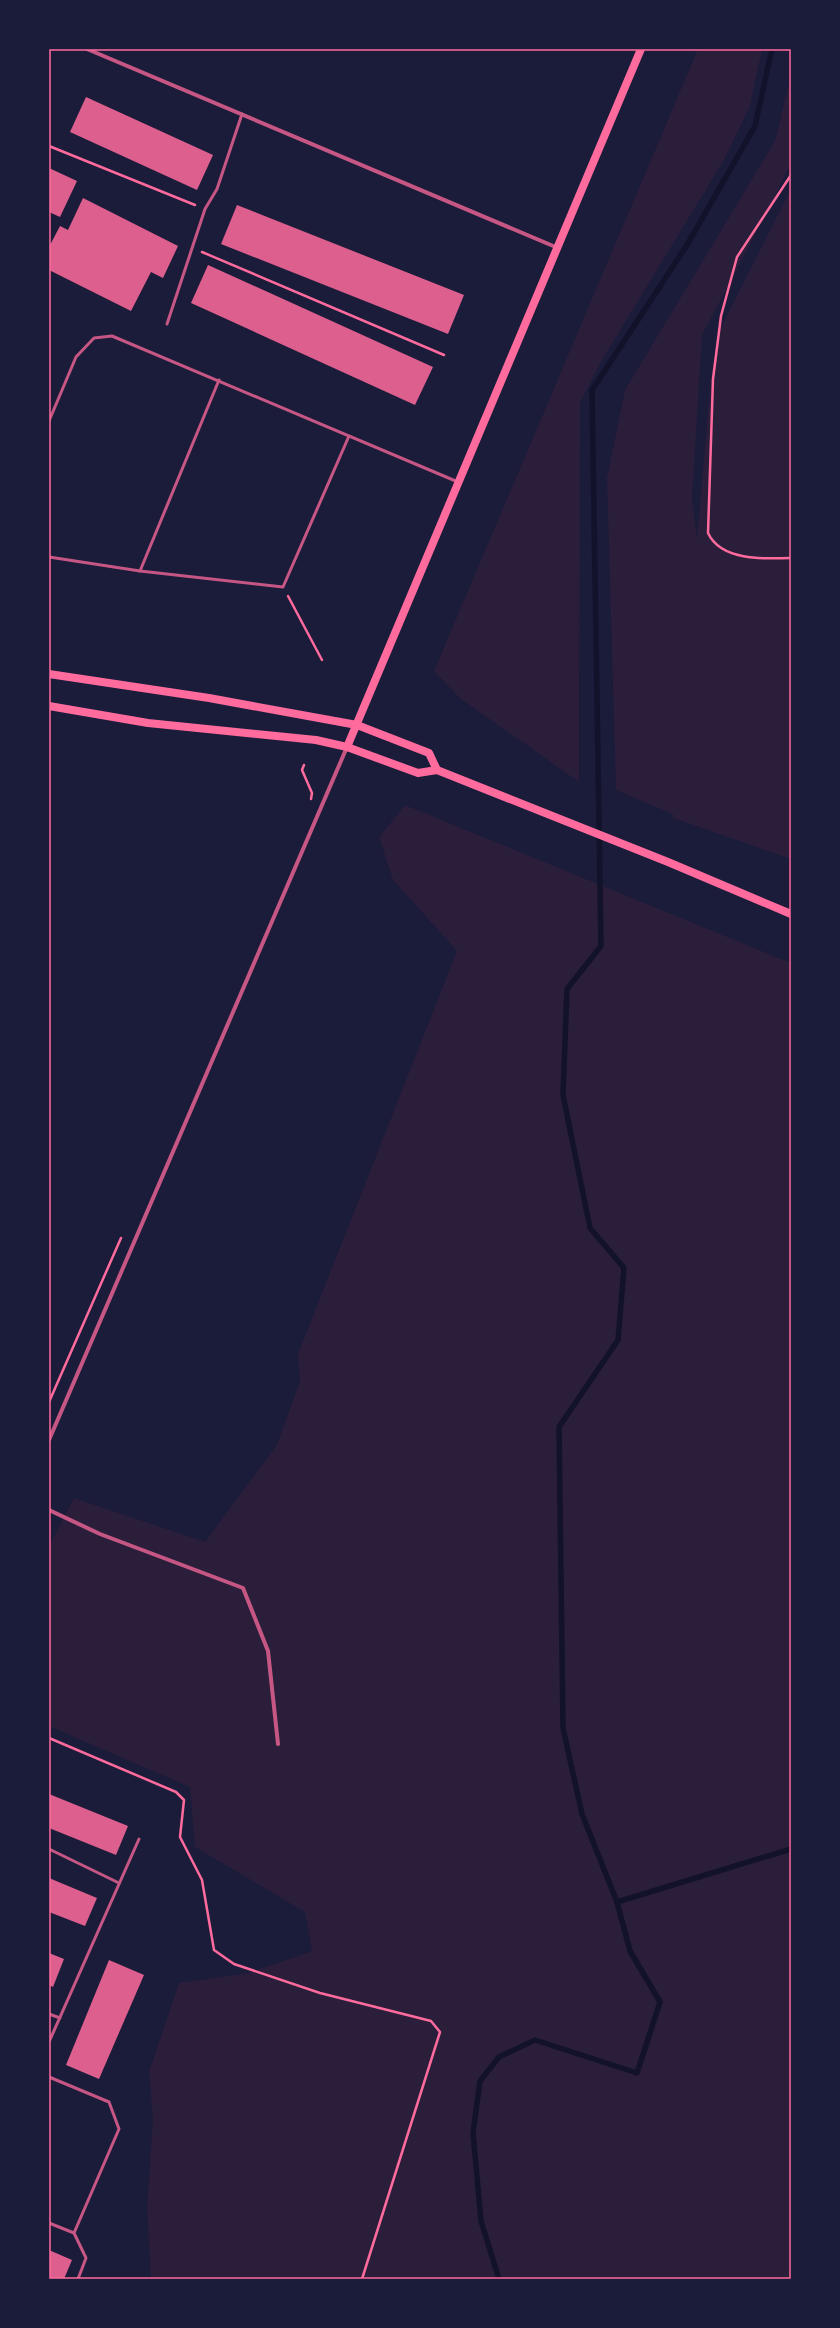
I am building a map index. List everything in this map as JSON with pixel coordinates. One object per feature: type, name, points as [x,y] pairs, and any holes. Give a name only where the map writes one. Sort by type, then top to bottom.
[{"type":"main road","points":[[347,748],[641,49]]},
{"type":"main road","points":[[49,674],[209,698],[357,725],[429,753],[437,770]]},
{"type":"main road","points":[[49,706],[148,723],[316,740],[347,748],[418,773],[437,770],[668,862],[791,914]]},
{"type":"street","points":[[87,49],[558,249]]},
{"type":"street","points":[[49,1440],[347,748]]},
{"type":"street","points":[[49,1510],[100,1534],[243,1588],[268,1651],[278,1744]]},
{"type":"lane","points":[[167,324],[205,209],[217,189],[242,114]]},
{"type":"lane","points":[[49,421],[76,356],[94,338],[112,336],[458,482]]},
{"type":"lane","points":[[140,571],[219,380]]},
{"type":"lane","points":[[49,557],[140,571],[283,587],[349,436]]},
{"type":"lane","points":[[49,2042],[139,1839]]},
{"type":"lane","points":[[49,1849],[120,1883]]},
{"type":"lane","points":[[49,2014],[60,2018]]},
{"type":"lane","points":[[49,2077],[108,2102],[119,2129],[74,2233]]},
{"type":"lane","points":[[49,2223],[74,2233],[86,2258],[78,2279]]},
{"type":"path","points":[[49,146],[205,209]]},
{"type":"path","points":[[791,176],[737,257],[721,316],[713,379],[708,533],[713,543],[728,553],[774,558],[791,558]]},
{"type":"path","points":[[192,248],[444,355]]},
{"type":"path","points":[[283,587],[322,660]]},
{"type":"path","points":[[49,1738],[176,1792],[184,1800],[180,1837],[202,1880],[214,1950],[234,1964],[320,1993],[431,2021],[440,2032],[362,2279]]},
{"type":"shaded area","points":[[698,49],[762,49],[750,106],[724,160],[602,360],[580,403],[579,782],[461,699],[434,671]]},
{"type":"shaded area","points":[[791,75],[791,163],[763,220],[702,335],[692,498],[697,539],[711,379],[718,333],[791,189],[791,859],[673,818],[673,814],[616,790],[607,478],[625,390],[775,141]]},
{"type":"shaded area","points":[[405,805],[791,963],[791,2279],[151,2279],[147,2207],[153,2119],[149,2072],[179,1983],[249,1973],[312,1951],[305,1912],[195,1847],[190,1787],[49,1726],[49,1546],[74,1498],[205,1542],[277,1445],[300,1381],[298,1354],[457,951],[393,880],[379,837]]},
{"type":"building","points":[[86,97],[213,155],[197,190],[70,132]]},
{"type":"building","points":[[49,168],[77,181],[60,217],[49,212]]},
{"type":"building","points":[[83,198],[178,246],[163,278],[151,272],[131,311],[49,270],[49,247],[60,226],[68,230]]},
{"type":"building","points":[[237,205],[464,295],[448,334],[221,244]]},
{"type":"building","points":[[208,265],[433,367],[415,405],[191,303]]},
{"type":"building","points":[[49,1794],[128,1826],[116,1855],[49,1828]]},
{"type":"building","points":[[49,1878],[97,1898],[85,1926],[49,1912]]},
{"type":"building","points":[[49,1953],[64,1959],[53,1987],[49,1985]]},
{"type":"building","points":[[109,1960],[144,1975],[99,2079],[66,2065]]},
{"type":"building","points":[[49,2250],[72,2260],[64,2279],[49,2279]]},
{"type":"waterway","points":[[499,2279],[481,2221],[473,2133],[480,2081],[499,2057],[535,2040],[637,2073],[660,2002],[630,1951],[617,1902],[582,1814],[563,1728],[559,1427],[618,1340],[624,1268],[590,1228],[563,1095],[567,989],[601,946],[592,390],[687,245],[755,126],[772,49]]},
{"type":"waterway","points":[[617,1902],[791,1849]]}]
